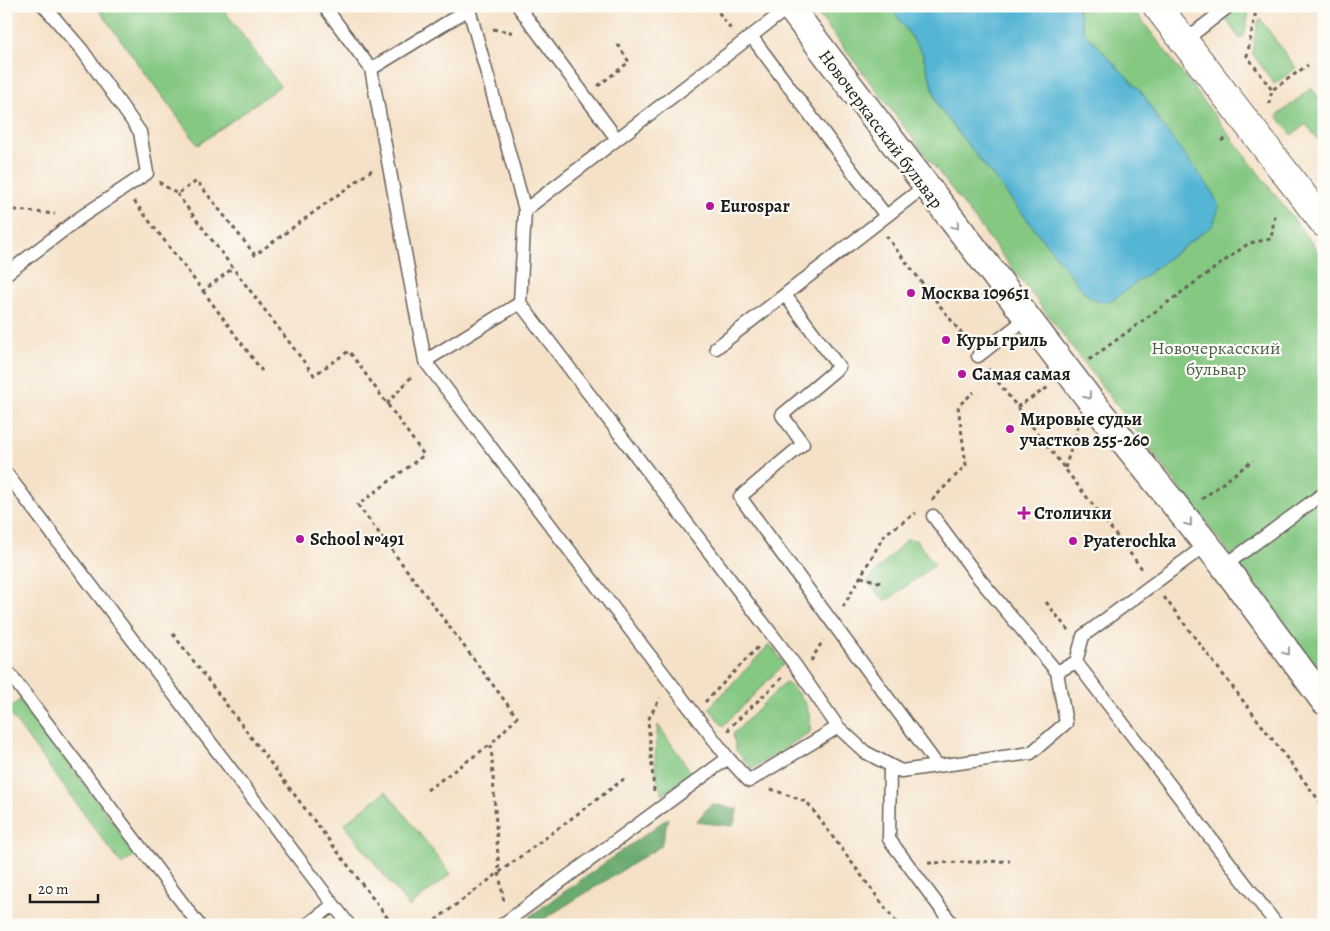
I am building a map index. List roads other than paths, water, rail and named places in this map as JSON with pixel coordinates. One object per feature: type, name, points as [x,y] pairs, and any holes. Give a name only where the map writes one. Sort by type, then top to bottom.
[{"type":"street","points":[[1157,6],[1324,223]]},
{"type":"street","name":"Новочеркасский бульвар","points":[[789,7],[1087,396],[1224,566],[1324,701]]},
{"type":"lane","points":[[6,274],[81,217],[147,172],[140,132],[82,50],[44,6]]},
{"type":"lane","points":[[324,6],[371,69],[425,361],[728,758],[749,781],[838,727]]},
{"type":"lane","points":[[518,6],[617,139]]},
{"type":"lane","points":[[1184,41],[1229,6]]},
{"type":"lane","points":[[525,210],[789,7]]},
{"type":"lane","points":[[371,69],[468,8],[525,210],[520,303],[799,670],[838,727],[865,752],[901,771],[1032,753],[1066,723],[1057,672],[978,577],[929,511]]},
{"type":"lane","points":[[746,40],[886,216]]},
{"type":"lane","points":[[716,348],[925,186]]},
{"type":"lane","points":[[785,295],[839,366],[782,414],[803,444],[740,497],[938,766]]},
{"type":"lane","points":[[425,361],[520,303]]},
{"type":"lane","points":[[978,356],[1027,318]]},
{"type":"lane","points":[[6,473],[349,925]]},
{"type":"lane","points":[[1224,566],[1324,493]]},
{"type":"lane","points":[[1057,672],[1076,662],[1083,636],[1155,585],[1206,545]]},
{"type":"lane","points":[[1076,662],[1277,925]]},
{"type":"lane","points":[[6,669],[199,925]]},
{"type":"lane","points":[[505,923],[728,758]]},
{"type":"lane","points":[[890,766],[889,839],[953,925]]},
{"type":"lane","points":[[306,925],[333,904]]},
{"type":"water","points":[[863,6],[930,6],[947,12],[961,11],[979,6],[1077,6],[1084,32],[1143,94],[1159,121],[1212,191],[1219,207],[1213,225],[1110,302],[1097,301],[1086,294],[939,108],[922,52],[892,9]]},
{"type":"place","name":"Eurospar","points":[[710,206]]},
{"type":"place","name":"Москва 109651","points":[[911,293]]},
{"type":"place","name":"Куры гриль","points":[[946,340]]},
{"type":"place","name":"Самая самая","points":[[962,374]]},
{"type":"place","name":"Мировые судьи участков 255-260","points":[[1010,429]]},
{"type":"place","name":"Столички","points":[[1024,513]]},
{"type":"place","name":"School №491","points":[[300,539]]},
{"type":"place","name":"Pyaterochka","points":[[1073,541]]}]
